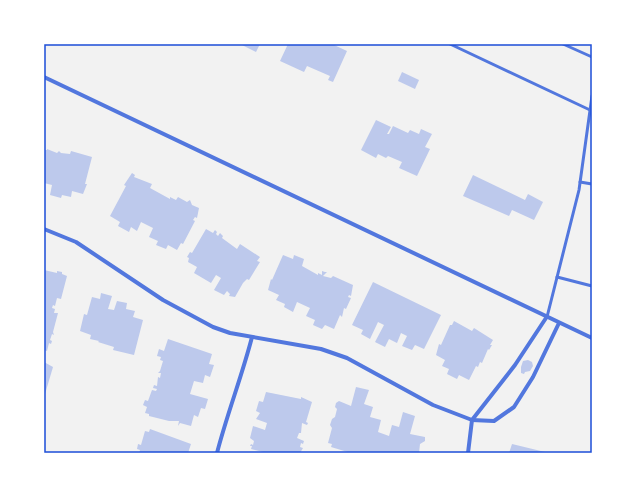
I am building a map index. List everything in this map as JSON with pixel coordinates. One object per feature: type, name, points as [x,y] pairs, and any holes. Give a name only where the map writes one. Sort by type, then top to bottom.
[{"type":"street","points":[[44,77],[546,318],[592,338]]},
{"type":"street","points":[[44,229],[76,242],[111,266],[195,318],[213,327],[252,337],[321,349],[348,358],[421,400],[472,420],[494,421],[514,407],[533,377],[559,323]]},
{"type":"street","points":[[468,453],[472,420],[515,365],[546,318]]},
{"type":"street","points":[[217,453],[226,418],[244,368],[252,337]]},
{"type":"lane","points":[[450,44],[590,110]]},
{"type":"lane","points":[[563,44],[592,57]]},
{"type":"lane","points":[[546,318],[580,182],[592,96]]},
{"type":"lane","points":[[580,182],[592,184]]},
{"type":"lane","points":[[557,277],[592,286]]},
{"type":"building","points":[[240,44],[260,44],[256,52]]},
{"type":"building","points":[[288,44],[332,44],[347,51],[333,82],[328,80],[330,76],[307,66],[304,72],[280,61]]},
{"type":"building","points":[[402,72],[419,80],[415,89],[398,81]]},
{"type":"building","points":[[376,120],[391,127],[387,134],[389,134],[393,126],[408,133],[410,130],[419,134],[421,129],[432,134],[425,147],[430,149],[417,176],[399,168],[402,162],[388,156],[386,158],[378,154],[376,158],[361,150]]},
{"type":"building","points":[[47,149],[57,153],[59,151],[61,153],[70,154],[71,151],[92,157],[85,184],[87,184],[83,194],[72,191],[71,197],[62,195],[61,198],[50,195],[52,185],[44,183],[44,150]]},
{"type":"building","points":[[132,173],[135,175],[134,177],[152,184],[150,188],[170,199],[170,197],[176,200],[178,197],[187,202],[190,200],[192,205],[199,208],[197,218],[195,217],[193,220],[195,221],[183,244],[181,243],[177,250],[168,245],[166,249],[156,245],[158,241],[149,237],[153,228],[141,222],[137,231],[131,227],[129,232],[118,226],[120,222],[110,216],[126,186],[124,185]]},
{"type":"building","points":[[473,175],[525,200],[528,194],[543,202],[534,220],[512,210],[509,216],[463,196]]},
{"type":"building","points":[[206,229],[213,233],[215,230],[218,236],[220,233],[223,236],[222,238],[237,249],[240,244],[260,257],[257,261],[260,262],[249,280],[247,279],[243,283],[235,297],[229,296],[230,294],[227,291],[224,295],[214,290],[221,278],[216,275],[211,283],[194,273],[197,267],[188,262],[189,258],[187,257],[190,252],[192,253]]},
{"type":"building","points":[[283,255],[293,259],[294,255],[304,259],[302,266],[318,275],[318,273],[322,275],[322,271],[327,272],[323,276],[331,278],[333,276],[353,285],[351,296],[349,295],[348,297],[351,298],[346,309],[344,308],[342,317],[340,315],[334,329],[325,325],[322,329],[313,325],[315,320],[306,316],[310,308],[297,302],[293,312],[284,307],[285,304],[276,300],[279,295],[268,290],[271,279],[272,280]]},
{"type":"building","points":[[44,270],[57,273],[57,271],[62,272],[62,274],[67,276],[61,299],[57,298],[55,306],[53,305],[52,308],[55,309],[54,313],[58,313],[53,332],[54,335],[52,334],[50,340],[52,341],[51,344],[49,343],[47,351],[44,350]]},
{"type":"building","points":[[373,282],[441,315],[424,349],[415,345],[412,350],[402,346],[407,336],[401,333],[397,343],[389,339],[385,347],[375,342],[384,325],[378,322],[370,339],[361,334],[363,330],[352,325]]},
{"type":"building","points":[[101,293],[112,296],[108,309],[114,310],[117,301],[127,303],[126,309],[135,311],[133,317],[143,320],[134,355],[113,350],[114,347],[90,339],[91,335],[80,331],[84,314],[87,315],[92,297],[100,299]]},
{"type":"building","points":[[454,321],[472,331],[474,328],[493,340],[490,345],[492,345],[489,350],[488,349],[482,363],[480,362],[478,367],[476,366],[469,380],[459,375],[457,379],[447,374],[449,369],[442,366],[445,360],[436,355],[439,344],[441,345],[450,325],[452,325]]},
{"type":"building","points":[[168,339],[212,354],[209,364],[214,365],[210,377],[205,375],[203,383],[194,381],[190,394],[208,399],[205,409],[201,408],[198,417],[194,415],[191,426],[180,423],[178,426],[179,421],[169,421],[149,416],[149,414],[145,413],[147,407],[143,405],[145,400],[148,401],[152,390],[156,391],[157,389],[153,388],[154,385],[157,386],[158,377],[160,378],[161,373],[158,373],[163,361],[160,360],[161,357],[157,356],[159,349],[164,351]]},
{"type":"building","points":[[528,360],[532,362],[533,366],[530,371],[525,372],[524,374],[521,373],[523,361]]},
{"type":"building","points":[[44,362],[53,367],[45,394],[44,394]]},
{"type":"building","points":[[356,387],[369,390],[364,404],[373,407],[370,417],[381,420],[378,432],[389,436],[392,425],[399,427],[403,412],[415,416],[410,434],[425,437],[425,441],[420,444],[419,453],[351,453],[331,447],[332,444],[328,443],[332,428],[330,425],[332,419],[335,417],[337,409],[335,407],[336,403],[339,401],[351,406]]},
{"type":"building","points":[[266,392],[301,399],[301,397],[312,402],[306,422],[308,423],[307,425],[302,423],[301,433],[299,433],[297,438],[304,441],[303,444],[301,443],[300,447],[303,448],[300,453],[267,453],[251,449],[252,446],[250,446],[251,444],[253,445],[254,441],[250,438],[253,426],[265,430],[267,423],[256,419],[260,413],[256,411],[259,401],[263,402]]},
{"type":"building","points":[[150,429],[191,444],[188,453],[139,453],[140,450],[137,449],[138,444],[141,445],[145,431],[149,432]]},
{"type":"building","points":[[512,444],[545,452],[545,453],[509,453]]}]
